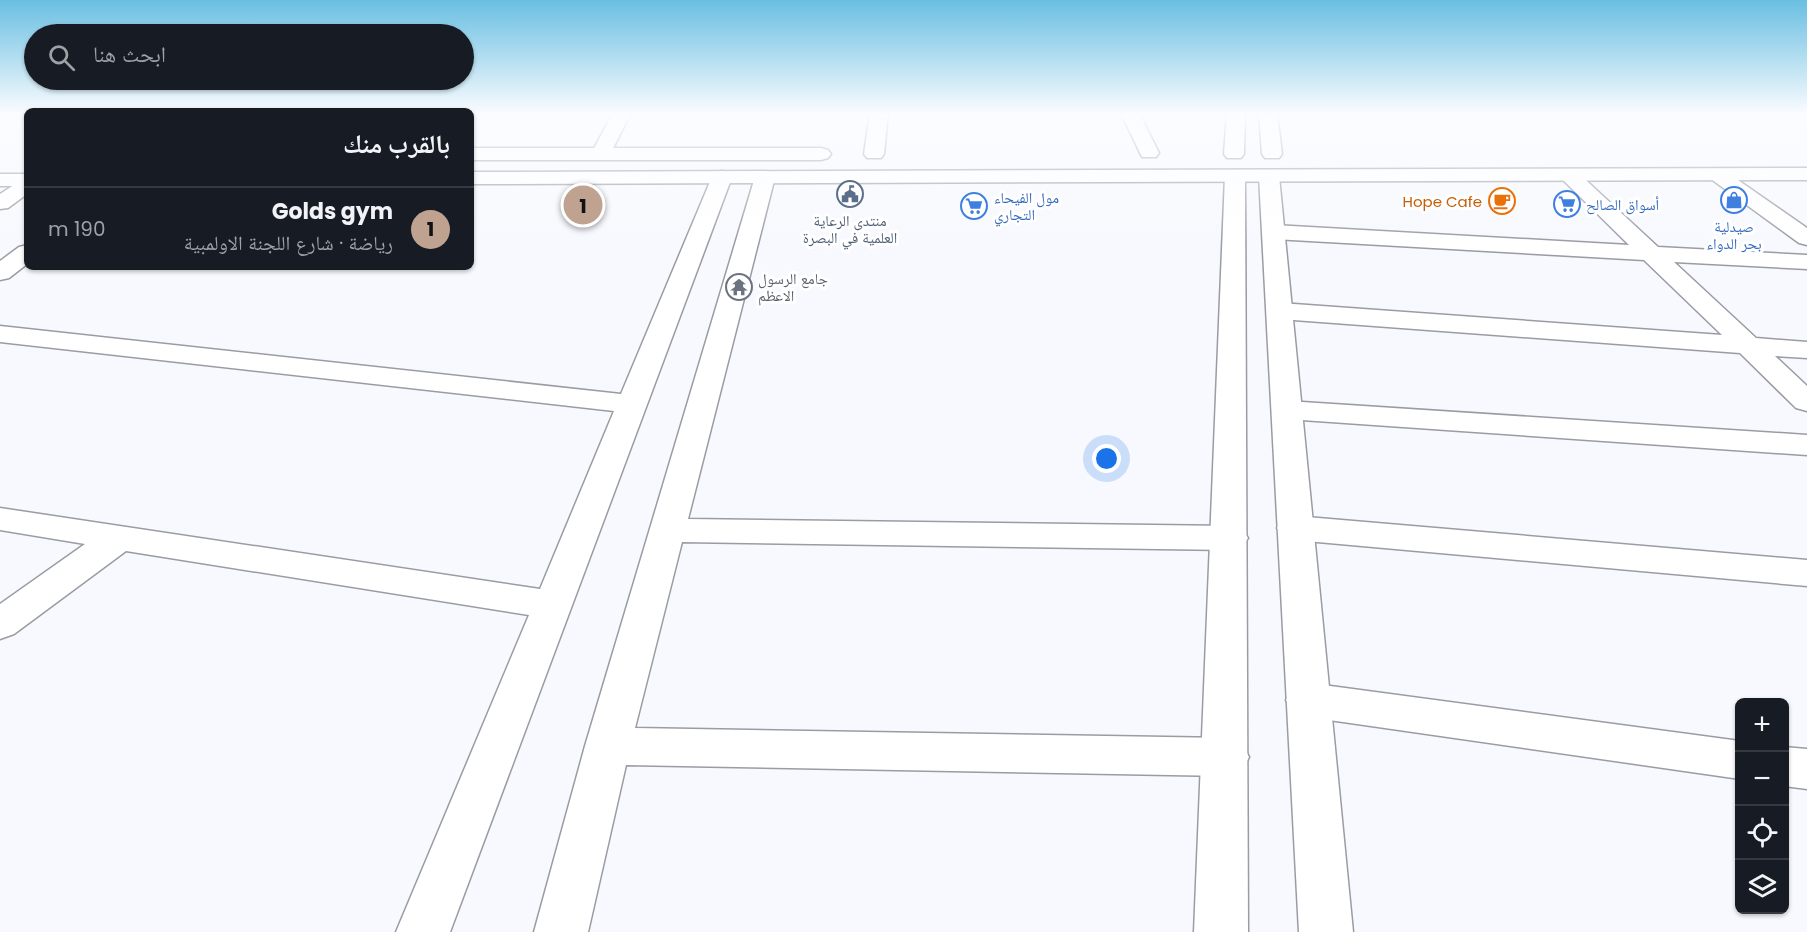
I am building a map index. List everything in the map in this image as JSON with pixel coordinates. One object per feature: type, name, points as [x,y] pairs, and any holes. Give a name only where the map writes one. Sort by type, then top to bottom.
[{"type":"street","points":[[1251,156],[1274,232],[1326,932]]},
{"type":"street","points":[[1221,932],[1233,293],[1254,156]]},
{"type":"street","points":[[1775,156],[1807,173]]},
{"type":"street","points":[[474,178],[765,177],[1253,161],[1569,175],[1807,173]]},
{"type":"street","points":[[1569,175],[1807,402]]},
{"type":"street","points":[[1718,175],[1807,238]]},
{"type":"street","points":[[423,932],[722,177]]},
{"type":"street","points":[[561,932],[608,746],[765,177]]},
{"type":"street","points":[[0,180],[24,180]]},
{"type":"street","points":[[0,203],[24,187]]},
{"type":"street","points":[[1274,232],[1807,262]]},
{"type":"street","points":[[0,273],[24,254]]},
{"type":"street","points":[[1233,293],[1279,304],[1807,350]]},
{"type":"street","points":[[0,334],[633,404]]},
{"type":"street","points":[[1287,410],[1807,445]]},
{"type":"street","points":[[0,519],[553,605]]},
{"type":"street","points":[[1295,528],[1807,573]]},
{"type":"street","points":[[668,530],[1230,538]]},
{"type":"street","points":[[0,624],[120,537]]},
{"type":"street","points":[[1308,700],[1735,759]]},
{"type":"street","points":[[608,746],[1226,757]]},
{"type":"street","points":[[1789,767],[1807,769]]},
{"type":"place","name":"منتدى الرعاية العلمية في البصرة","points":[[850,194]]},
{"type":"place","name":"صيدلية بحر الدواء","points":[[1734,200]]},
{"type":"place","name":"Hope Cafe","points":[[1502,201]]},
{"type":"place","name":"أسواق الصالح","points":[[1567,204]]},
{"type":"place","name":"Golds gym","points":[[583,205]]},
{"type":"place","name":"مول الفيحاء التجاري","points":[[974,206]]},
{"type":"place","name":"جامع الرسول الاعظم","points":[[739,287]]}]
